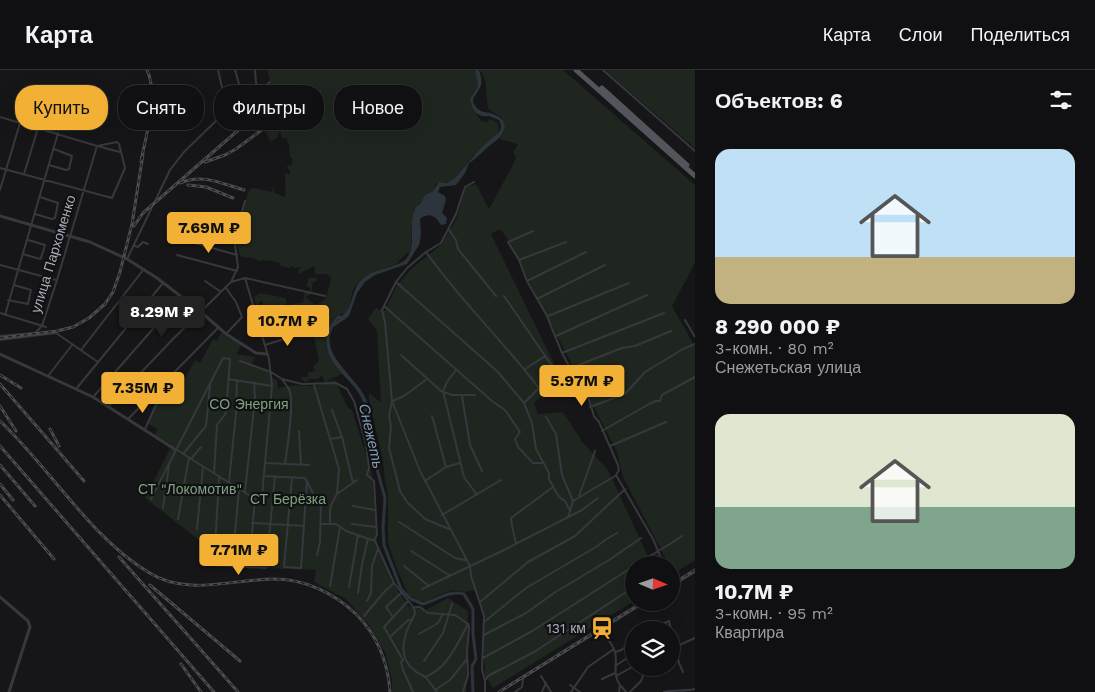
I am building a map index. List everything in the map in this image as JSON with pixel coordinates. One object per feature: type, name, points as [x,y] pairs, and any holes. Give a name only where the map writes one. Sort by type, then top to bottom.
[{"type":"main road","points":[[576,70],[695,176]]},
{"type":"main road","points":[[581,70],[695,172]]},
{"type":"street","points":[[218,70],[222,85]]},
{"type":"street","points":[[235,70],[239,85]]},
{"type":"street","points":[[255,70],[257,85]]},
{"type":"street","points":[[603,70],[695,150]]},
{"type":"street","points":[[266,85],[270,82]]},
{"type":"street","points":[[0,117],[15,122]]},
{"type":"street","points":[[127,259],[135,246],[170,170],[214,123]]},
{"type":"street","points":[[0,190],[18,130]]},
{"type":"street","points":[[24,174],[37,130]]},
{"type":"street","points":[[45,130],[120,153]]},
{"type":"street","points":[[5,315],[58,134]]},
{"type":"street","points":[[0,168],[112,198],[125,168],[119,144],[117,142],[97,146]]},
{"type":"street","name":"улица Пархоменко","points":[[0,336],[35,333],[42,326],[97,146]]},
{"type":"street","points":[[49,165],[66,170],[69,169],[72,156],[54,150]]},
{"type":"street","points":[[450,529],[425,518],[408,502],[400,491],[389,448],[391,426],[389,416],[392,401],[385,322],[382,310],[396,282],[407,268],[426,252],[441,243],[456,214],[465,187],[474,182]]},
{"type":"street","points":[[35,214],[54,218],[58,203],[40,197]]},
{"type":"street","points":[[110,406],[123,390],[232,282],[237,271],[238,260],[234,237],[245,201]]},
{"type":"street","points":[[0,216],[96,244],[127,259],[182,296],[226,334],[256,353],[267,354]]},
{"type":"street","points":[[191,227],[234,237]]},
{"type":"street","points":[[449,230],[456,240],[458,249],[496,296]]},
{"type":"street","points":[[533,231],[508,242],[547,316],[576,379],[586,390],[594,416],[599,422],[619,470],[616,475],[573,500]]},
{"type":"street","points":[[23,254],[42,258],[45,246],[27,240]]},
{"type":"street","points":[[184,240],[237,255]]},
{"type":"street","points":[[135,246],[138,247],[143,242],[148,244]]},
{"type":"street","points":[[519,260],[566,242]]},
{"type":"street","points":[[426,252],[443,277],[525,369],[539,388]]},
{"type":"street","points":[[527,281],[586,252]]},
{"type":"street","points":[[177,255],[237,271]]},
{"type":"street","points":[[537,299],[605,265]]},
{"type":"street","points":[[0,266],[57,280]]},
{"type":"street","points":[[81,351],[144,269]]},
{"type":"street","points":[[232,282],[245,278],[326,296]]},
{"type":"street","points":[[245,278],[265,345],[272,386],[262,496],[256,499]]},
{"type":"street","points":[[205,281],[221,292]]},
{"type":"street","points":[[396,282],[496,371],[524,403],[532,423],[536,449],[554,487],[570,511]]},
{"type":"street","points":[[76,389],[163,283]]},
{"type":"street","points":[[547,316],[629,283]]},
{"type":"street","points":[[8,300],[28,304],[31,290],[14,285]]},
{"type":"street","points":[[226,288],[236,302],[242,317],[226,334]]},
{"type":"street","points":[[556,336],[647,295]]},
{"type":"street","points":[[93,397],[182,296]]},
{"type":"street","points":[[504,296],[559,376],[539,388],[524,403]]},
{"type":"street","points":[[384,306],[492,401],[506,410],[520,432],[514,439],[518,447],[533,463],[543,463]]},
{"type":"street","points":[[0,313],[46,327]]},
{"type":"street","points":[[562,352],[664,313]]},
{"type":"street","points":[[685,320],[695,337]]},
{"type":"street","points":[[129,418],[218,328]]},
{"type":"street","points":[[571,368],[622,348],[636,346],[671,331]]},
{"type":"street","points":[[265,345],[306,332]]},
{"type":"street","points":[[0,340],[56,333],[98,362]]},
{"type":"street","points":[[590,406],[626,394],[645,372],[683,349],[695,344]]},
{"type":"street","points":[[48,376],[72,345]]},
{"type":"street","points":[[0,354],[110,406],[176,450],[256,499]]},
{"type":"street","points":[[401,356],[443,391],[452,395],[462,396],[474,394]]},
{"type":"street","points":[[525,369],[545,356]]},
{"type":"street","points":[[152,499],[223,358],[230,359],[226,413],[217,426],[214,473]]},
{"type":"street","points":[[240,361],[271,372],[282,379],[302,384],[336,383],[343,386],[350,393],[366,444],[369,468],[367,475],[374,482],[377,535],[374,540]]},
{"type":"street","points":[[457,369],[443,391],[464,476],[477,495]]},
{"type":"street","points":[[602,431],[656,400],[660,401],[662,395],[695,377]]},
{"type":"street","points":[[228,379],[272,386]]},
{"type":"street","points":[[282,379],[289,389],[291,415],[285,464]]},
{"type":"street","points":[[392,401],[404,396],[427,379]]},
{"type":"street","points":[[229,482],[236,414],[237,380]]},
{"type":"street","points":[[245,492],[255,398],[254,382]]},
{"type":"street","points":[[183,454],[206,426],[210,384]]},
{"type":"street","points":[[314,385],[339,469],[337,494]]},
{"type":"street","points":[[462,396],[470,445],[482,471]]},
{"type":"street","points":[[392,401],[425,481],[470,566],[471,576],[484,616],[482,669],[485,692]]},
{"type":"street","points":[[144,429],[156,405]]},
{"type":"street","points":[[332,410],[342,437],[353,483]]},
{"type":"street","points":[[432,416],[446,467]]},
{"type":"street","points":[[546,417],[556,434],[562,474],[573,500],[568,517]]},
{"type":"street","points":[[610,446],[666,422]]},
{"type":"street","points":[[299,431],[301,464]]},
{"type":"street","points":[[330,440],[342,437]]},
{"type":"street","points":[[178,519],[190,458],[201,447]]},
{"type":"street","points":[[579,497],[595,451]]},
{"type":"street","points":[[265,463],[309,465]]},
{"type":"street","points":[[425,481],[446,467],[460,463]]},
{"type":"street","points":[[163,508],[170,464]]},
{"type":"street","points":[[197,529],[204,467]]},
{"type":"street","points":[[616,475],[653,538],[659,556]]},
{"type":"street","points":[[264,476],[305,478],[316,499],[321,500],[320,542],[317,555]]},
{"type":"street","points":[[219,477],[214,565],[266,568],[275,476]]},
{"type":"street","points":[[292,478],[284,567],[301,568],[307,481]]},
{"type":"street","points":[[330,523],[330,505],[337,494],[357,480]]},
{"type":"street","points":[[442,515],[501,480]]},
{"type":"street","points":[[516,543],[511,518],[554,487]]},
{"type":"street","points":[[232,567],[239,489]]},
{"type":"street","points":[[480,602],[528,562],[576,536],[625,489]]},
{"type":"street","points":[[422,589],[568,517],[598,498]]},
{"type":"street","points":[[249,568],[252,523],[256,499]]},
{"type":"street","points":[[353,506],[375,510]]},
{"type":"street","points":[[399,522],[455,558],[467,560]]},
{"type":"street","points":[[252,523],[304,526]]},
{"type":"street","points":[[321,524],[330,523],[346,531],[374,540],[394,583],[414,608],[415,614],[404,636],[404,659],[401,662],[413,692]]},
{"type":"street","points":[[352,524],[376,527]]},
{"type":"street","points":[[330,586],[340,527]]},
{"type":"street","points":[[484,622],[526,588],[596,547],[616,533]]},
{"type":"street","points":[[349,587],[358,535]]},
{"type":"street","points":[[648,556],[682,536]]},
{"type":"street","points":[[358,593],[368,538]]},
{"type":"street","points":[[483,635],[526,613],[642,538]]},
{"type":"street","points":[[367,601],[371,593],[372,566],[379,548]]},
{"type":"street","points":[[411,550],[450,576]]},
{"type":"street","points":[[404,566],[429,586]]},
{"type":"street","points":[[483,658],[534,630],[625,571]]},
{"type":"street","points":[[680,581],[695,572]]},
{"type":"street","points":[[364,616],[384,591],[394,583]]},
{"type":"street","points":[[393,617],[386,606],[401,593]]},
{"type":"street","points":[[485,681],[488,676],[558,638],[625,593]]},
{"type":"street","points":[[0,597],[28,621],[30,627],[9,692]]},
{"type":"street","points":[[408,601],[384,627],[404,659],[414,671],[425,677],[436,690]]},
{"type":"street","points":[[424,661],[444,633],[452,604]]},
{"type":"street","points":[[414,608],[420,607],[428,613],[449,614],[459,617],[468,624],[468,676],[464,692]]},
{"type":"street","points":[[515,692],[522,687],[523,678],[632,611]]},
{"type":"street","points":[[419,634],[438,623],[444,613]]},
{"type":"street","points":[[390,637],[408,620],[411,620]]},
{"type":"street","points":[[425,677],[435,673],[444,665],[468,624]]},
{"type":"street","points":[[602,630],[614,651],[616,675],[620,685],[628,692],[641,681],[643,676]]},
{"type":"street","points":[[680,645],[695,638]]},
{"type":"street","points":[[571,692],[588,667],[614,651],[625,647]]},
{"type":"street","points":[[430,692],[450,680],[467,659]]},
{"type":"street","points":[[615,666],[625,660]]},
{"type":"street","points":[[680,665],[683,672]]},
{"type":"street","points":[[602,679],[625,670]]},
{"type":"street","points":[[541,676],[552,692]]},
{"type":"street","points":[[542,692],[546,683]]},
{"type":"street","points":[[570,685],[580,692]]},
{"type":"street","points":[[619,692],[620,685]]},
{"type":"street","points":[[664,692],[675,689],[685,692],[695,689]]},
{"type":"green space","points":[[267,70],[475,70],[478,86],[471,97],[474,110],[481,121],[487,122],[490,119],[498,123],[499,129],[497,134],[472,157],[454,179],[448,183],[441,182],[436,184],[433,191],[425,195],[414,212],[410,252],[394,265],[374,272],[359,282],[352,293],[348,310],[331,322],[327,330],[326,339],[328,355],[342,374],[325,382],[335,380],[348,408],[352,410],[372,474],[377,543],[392,582],[408,606],[426,610],[448,598],[468,611],[466,692],[392,692],[392,680],[386,654],[369,625],[346,599],[314,582],[316,570],[202,566],[203,543],[145,498],[172,445],[155,435],[157,429],[147,423],[159,400],[156,397],[161,388],[169,393],[181,376],[185,378],[195,360],[200,363],[213,339],[217,341],[221,333],[241,345],[237,354],[255,357],[252,364],[269,372],[271,377],[277,380],[278,388],[295,385],[314,386],[325,383],[322,375],[318,379],[309,379],[306,383],[301,377],[307,377],[309,372],[315,371],[313,366],[319,361],[312,327],[316,324],[315,305],[326,299],[331,278],[326,274],[315,274],[314,266],[299,274],[298,270],[301,267],[295,268],[292,266],[289,268],[281,266],[280,263],[267,260],[259,261],[240,256],[235,236],[240,215],[250,189],[272,192],[274,186],[274,193],[285,197],[285,173],[289,175],[291,173],[287,167],[288,165],[291,166],[293,160],[290,157],[286,138],[282,138],[280,130],[324,130],[324,85],[271,84]]},
{"type":"green space","points":[[480,70],[563,70],[695,185],[695,263],[672,306],[695,347],[695,560],[680,570],[680,556],[664,556],[623,477],[617,452],[507,238],[500,229],[491,234],[561,378],[534,403],[538,414],[563,412],[583,443],[608,470],[648,556],[625,556],[625,607],[493,688],[485,675],[483,642],[485,616],[474,590],[466,592],[454,590],[438,595],[428,601],[420,601],[409,595],[398,572],[388,543],[388,495],[383,460],[369,400],[369,393],[381,403],[377,331],[368,319],[376,308],[385,311],[396,287],[410,270],[442,244],[456,220],[466,187],[476,184],[489,209],[514,163],[516,157],[513,152],[518,144],[499,139],[504,131],[502,118],[488,109],[485,79]]},
{"type":"green space","points":[[605,70],[695,70],[695,148]]},
{"type":"green space","points":[[276,130],[280,130],[277,138],[269,140],[266,131],[276,132]]},
{"type":"green space","points":[[309,278],[316,278],[317,281],[313,282],[311,294],[305,297],[315,305],[308,305],[301,315],[302,307],[291,307],[288,305],[303,302],[305,292],[311,288],[306,287]]},
{"type":"green space","points":[[261,293],[285,298],[287,303],[285,306],[293,308],[293,312],[298,316],[299,320],[308,311],[311,312],[311,319],[297,323],[292,322],[294,318],[292,318],[288,322],[287,318],[291,316],[290,313],[287,314],[284,320],[267,322],[274,317],[259,315],[259,312],[266,313],[263,309],[263,302],[260,301],[257,307],[254,297]]},
{"type":"shaded area","points":[[475,70],[479,70],[481,83],[473,99],[474,104],[481,111],[493,114],[502,120],[505,127],[501,135],[469,163],[465,173],[456,185],[440,187],[438,192],[445,196],[446,200],[442,213],[447,218],[446,224],[441,225],[436,218],[430,215],[422,217],[420,219],[421,235],[419,245],[407,264],[375,275],[365,282],[357,293],[349,316],[344,320],[338,319],[331,332],[330,344],[333,355],[365,396],[369,408],[365,408],[358,392],[330,357],[326,346],[327,331],[336,317],[342,316],[349,308],[358,284],[365,277],[400,263],[407,258],[411,246],[413,213],[425,195],[433,191],[439,182],[447,183],[454,179],[479,150],[500,131],[499,120],[479,115],[472,107],[470,99],[478,86]]},
{"type":"waterway","name":"Снежеть","points":[[329,334],[332,326],[344,318]]},
{"type":"waterway","name":"Снежеть","points":[[365,404],[375,462],[385,498],[384,545],[401,589],[411,599],[423,604],[448,594],[464,594],[473,609],[476,659],[472,666],[473,692]]},
{"type":"railway","points":[[141,161],[152,103],[152,91],[147,70]]},
{"type":"railway","points":[[134,226],[143,213],[238,130]]},
{"type":"railway","points":[[205,162],[236,149],[262,130]]},
{"type":"railway","points":[[0,338],[57,331],[73,327],[89,318],[105,304],[113,292],[120,272],[132,224],[143,154]]},
{"type":"railway","points":[[180,183],[188,180],[205,179],[244,190]]},
{"type":"railway","points":[[188,185],[206,187],[233,198]]},
{"type":"railway","points":[[0,375],[21,388]]},
{"type":"railway","points":[[0,384],[84,481]]},
{"type":"railway","points":[[0,406],[16,431]]},
{"type":"railway","points":[[0,421],[108,541],[127,558],[148,572],[178,584],[194,585],[274,579],[286,580],[318,589],[347,606],[363,622],[375,640],[384,660],[390,692]]},
{"type":"railway","points":[[50,429],[59,446]]},
{"type":"railway","points":[[0,446],[214,692]]},
{"type":"railway","points":[[0,465],[35,506]]},
{"type":"railway","points":[[0,484],[13,500]]},
{"type":"railway","points":[[0,495],[54,559]]},
{"type":"railway","points":[[119,557],[238,692]]},
{"type":"railway","points":[[680,579],[695,570]]},
{"type":"railway","points":[[150,585],[240,661]]},
{"type":"railway","points":[[499,692],[629,611]]},
{"type":"railway","points":[[181,664],[201,692]]},
{"type":"place","name":"131 км","points":[[602,628]]},
{"type":"park label","name":"СО Энергия","points":[[249,404]]},
{"type":"park label","name":"СТ \"Локомотив\"","points":[[190,489]]},
{"type":"park label","name":"СТ Берёзка","points":[[288,499]]}]
